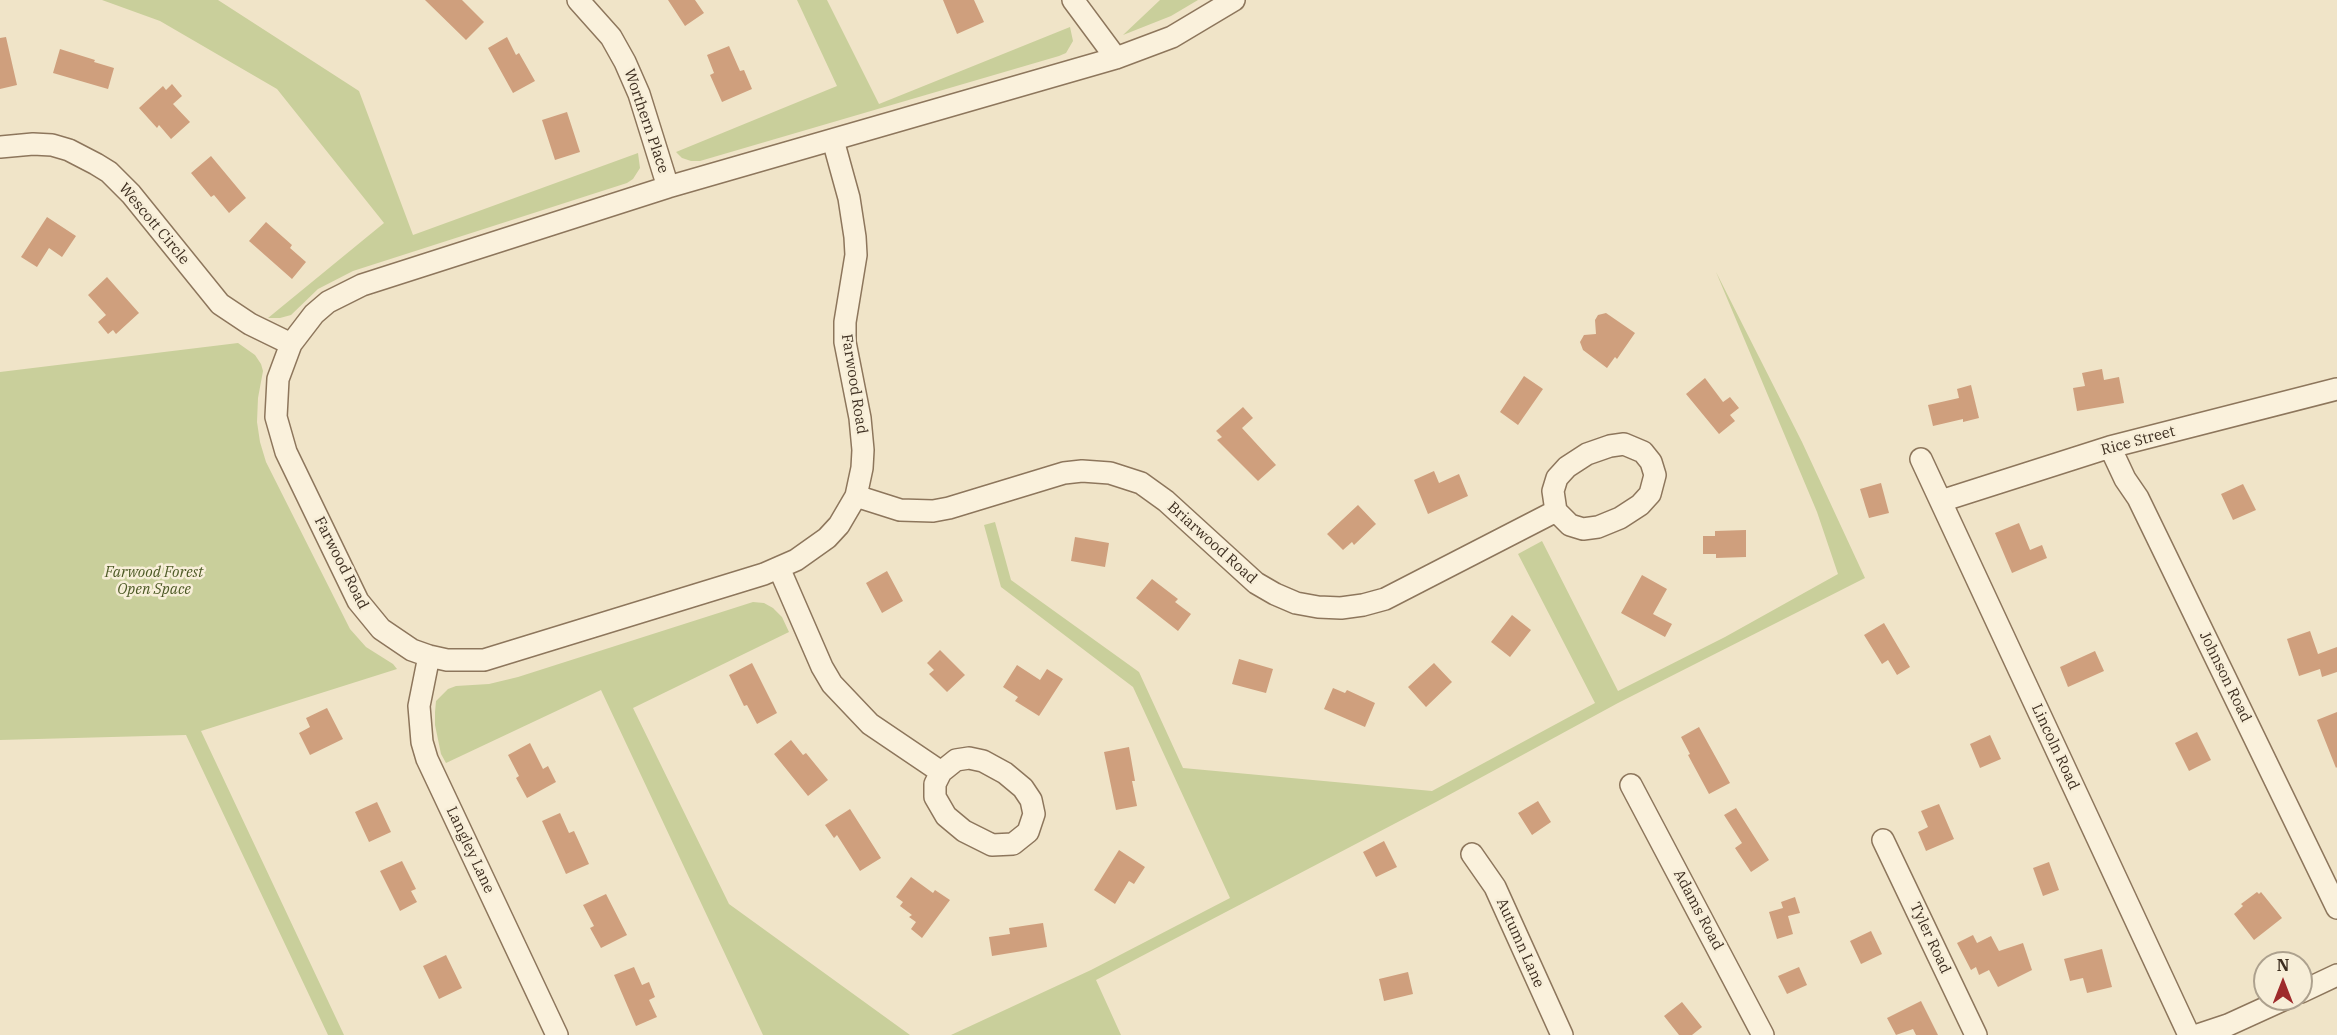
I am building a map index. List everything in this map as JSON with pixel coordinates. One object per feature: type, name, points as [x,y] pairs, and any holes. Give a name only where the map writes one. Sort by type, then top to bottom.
[{"type":"street","name":"Worthern Place","points":[[578,0],[611,37],[625,62],[639,94],[668,187]]},
{"type":"street","points":[[1073,0],[1116,58]]},
{"type":"street","name":"Farwood Road","points":[[833,140],[849,198],[855,237],[855,264],[845,322],[845,342],[863,435],[862,468],[856,496],[839,525],[827,538],[779,568],[502,656],[465,662],[429,656],[396,641],[381,629],[363,609],[286,453],[278,426],[276,398],[278,379],[291,344],[314,314],[344,292],[668,187],[1116,58],[1172,37],[1234,0]]},
{"type":"street","name":"Wescott Circle","points":[[0,147],[52,145],[83,156],[109,172],[131,194],[220,304],[250,324],[291,344]]},
{"type":"street","name":"Rice Street","points":[[1941,501],[2110,447],[2337,389]]},
{"type":"street","points":[[1624,444],[1643,452],[1651,462],[1655,475],[1650,494],[1640,505],[1620,518],[1598,527],[1583,529],[1570,525],[1556,510],[1553,492],[1557,478],[1567,467],[1587,454],[1624,444]]},
{"type":"street","name":"Johnson Road","points":[[2110,447],[2125,479],[2138,498],[2337,908]]},
{"type":"street","name":"Lincoln Road","points":[[1921,459],[2188,1035]]},
{"type":"street","name":"Briarwood Road","points":[[856,496],[900,510],[933,510],[949,508],[1064,473],[1082,471],[1110,473],[1141,483],[1167,501],[1239,569],[1266,589],[1296,603],[1341,608],[1384,599],[1556,510]]},
{"type":"street","points":[[779,568],[822,667],[838,691],[870,724],[941,772]]},
{"type":"street","name":"Langley Lane","points":[[429,656],[419,706],[422,742],[427,759],[557,1035]]},
{"type":"street","points":[[969,758],[983,761],[1005,773],[1023,788],[1031,800],[1034,813],[1028,832],[1013,844],[999,847],[985,843],[964,831],[946,816],[937,804],[934,791],[941,772],[950,763],[969,758]]},
{"type":"street","name":"Adams Road","points":[[1631,785],[1762,1035]]},
{"type":"street","name":"Tyler Road","points":[[1883,840],[1976,1035]]},
{"type":"street","name":"Autumn Lane","points":[[1472,854],[1495,887],[1562,1035]]},
{"type":"street","points":[[2313,986],[2337,975]]},
{"type":"street","points":[[2198,1035],[2259,1011]]},
{"type":"green space","points":[[102,0],[218,0],[359,91],[413,235],[638,153],[640,168],[633,179],[627,183],[353,271],[318,289],[291,315],[268,318],[384,223],[277,89],[160,21]]},
{"type":"green space","points":[[797,0],[827,0],[879,104],[1070,27],[1073,41],[1066,53],[1059,56],[700,161],[682,158],[676,152],[837,86]]},
{"type":"green space","points":[[1160,0],[1198,0],[1171,16],[1123,35]]},
{"type":"green space","points":[[1716,272],[1802,442],[1865,578],[1618,703],[1436,802],[1096,980],[1121,1035],[951,1035],[1091,970],[1230,898],[1133,687],[1001,587],[984,525],[995,522],[1011,580],[1139,672],[1183,768],[1432,791],[1595,703],[1518,554],[1542,541],[1618,691],[1725,637],[1838,574],[1817,512]]},
{"type":"green space","name":"Farwood Forest Open Space","points":[[238,343],[255,355],[263,371],[258,398],[257,422],[266,462],[350,629],[366,647],[397,669],[201,731],[344,1035],[328,1035],[186,735],[0,740],[0,372]]},
{"type":"green space","points":[[753,602],[764,603],[773,608],[782,617],[789,632],[633,708],[729,904],[910,1035],[763,1035],[601,690],[446,763],[441,754],[435,725],[436,701],[448,689],[456,686],[489,684],[518,677]]},
{"type":"building","points":[[425,0],[462,0],[484,22],[466,40]]},
{"type":"building","points":[[668,0],[695,0],[704,13],[685,26]]},
{"type":"building","points":[[943,0],[974,0],[984,22],[957,34]]},
{"type":"building","points":[[6,37],[17,85],[0,89],[0,38]]},
{"type":"building","points":[[507,37],[516,55],[519,53],[535,81],[513,93],[488,48]]},
{"type":"building","points":[[729,46],[740,71],[744,70],[752,89],[722,102],[710,75],[714,73],[707,55]]},
{"type":"building","points":[[60,49],[114,68],[108,89],[53,73]]},
{"type":"building","points":[[172,84],[182,96],[173,104],[190,122],[171,139],[159,125],[157,128],[139,108],[163,86],[166,90]]},
{"type":"building","points":[[567,112],[580,152],[555,160],[542,120]]},
{"type":"building","points":[[211,156],[246,198],[229,213],[214,195],[211,197],[191,173]]},
{"type":"building","points":[[47,217],[76,236],[62,257],[49,248],[37,267],[21,257]]},
{"type":"building","points":[[266,222],[292,245],[290,248],[306,262],[292,279],[249,241]]},
{"type":"building","points":[[107,277],[139,313],[116,334],[113,330],[108,334],[98,322],[106,315],[88,295]]},
{"type":"building","points":[[1606,313],[1635,333],[1617,359],[1615,357],[1607,368],[1583,350],[1580,342],[1584,335],[1596,334],[1595,320],[1598,315]]},
{"type":"building","points":[[2102,369],[2104,380],[2119,377],[2124,403],[2077,411],[2073,388],[2085,386],[2082,373]]},
{"type":"building","points":[[1524,376],[1543,389],[1518,425],[1500,412]]},
{"type":"building","points":[[1705,378],[1723,402],[1730,397],[1739,408],[1730,415],[1735,421],[1719,434],[1686,394]]},
{"type":"building","points":[[1971,385],[1979,418],[1933,426],[1928,405],[1959,398],[1957,389]]},
{"type":"building","points":[[1243,407],[1253,418],[1242,428],[1276,465],[1258,481],[1217,440],[1222,437],[1216,431]]},
{"type":"building","points":[[1434,471],[1439,483],[1459,474],[1468,496],[1428,514],[1414,480]]},
{"type":"building","points":[[1881,483],[1889,513],[1869,518],[1860,489]]},
{"type":"building","points":[[2243,484],[2256,510],[2233,520],[2221,494]]},
{"type":"building","points":[[1358,505],[1376,524],[1354,545],[1352,542],[1343,550],[1327,534]]},
{"type":"building","points":[[2019,523],[2030,550],[2042,545],[2047,558],[2012,573],[1995,533]]},
{"type":"building","points":[[1746,530],[1746,557],[1716,558],[1716,554],[1703,554],[1703,536],[1715,536],[1715,531]]},
{"type":"building","points":[[1075,537],[1109,543],[1105,567],[1071,561]]},
{"type":"building","points":[[887,571],[903,601],[882,613],[866,583]]},
{"type":"building","points":[[1642,575],[1667,589],[1653,614],[1672,624],[1665,637],[1621,613]]},
{"type":"building","points":[[1152,579],[1178,599],[1175,602],[1191,614],[1178,631],[1136,598]]},
{"type":"building","points":[[1512,615],[1531,630],[1510,657],[1491,642]]},
{"type":"building","points":[[1884,623],[1910,667],[1897,675],[1888,660],[1882,664],[1864,635]]},
{"type":"building","points":[[2310,631],[2318,654],[2337,647],[2337,672],[2322,677],[2320,669],[2299,676],[2287,639]]},
{"type":"building","points":[[940,650],[965,675],[947,692],[929,674],[934,670],[927,663]]},
{"type":"building","points":[[2095,651],[2104,671],[2068,687],[2060,667]]},
{"type":"building","points":[[1239,659],[1273,669],[1266,693],[1232,684]]},
{"type":"building","points":[[752,663],[777,713],[757,724],[747,705],[744,706],[729,675]]},
{"type":"building","points":[[1434,663],[1452,682],[1426,707],[1408,687]]},
{"type":"building","points":[[1017,665],[1040,680],[1047,669],[1063,679],[1039,716],[1015,701],[1018,697],[1003,687]]},
{"type":"building","points":[[1333,688],[1345,693],[1347,690],[1375,703],[1365,727],[1324,709]]},
{"type":"building","points":[[327,708],[343,739],[310,755],[299,733],[310,727],[306,718]]},
{"type":"building","points":[[2337,712],[2337,767],[2336,768],[2317,720]]},
{"type":"building","points":[[1699,727],[1730,783],[1709,794],[1681,737]]},
{"type":"building","points":[[2197,732],[2211,760],[2189,771],[2175,743]]},
{"type":"building","points":[[1990,735],[2001,759],[1980,768],[1970,744]]},
{"type":"building","points":[[791,740],[803,755],[806,753],[828,780],[808,796],[774,754]]},
{"type":"building","points":[[530,743],[543,769],[548,766],[556,782],[527,798],[516,778],[519,776],[508,755]]},
{"type":"building","points":[[1129,747],[1137,806],[1116,810],[1104,752]]},
{"type":"building","points":[[1538,801],[1551,822],[1532,835],[1518,813]]},
{"type":"building","points":[[377,802],[391,832],[369,842],[355,812]]},
{"type":"building","points":[[1939,804],[1954,839],[1926,851],[1918,832],[1928,827],[1921,811]]},
{"type":"building","points":[[1736,808],[1769,860],[1751,872],[1735,848],[1742,843],[1724,815]]},
{"type":"building","points":[[850,809],[881,858],[860,871],[837,835],[834,838],[825,825]]},
{"type":"building","points":[[560,813],[569,833],[574,831],[589,864],[566,874],[542,821]]},
{"type":"building","points":[[1384,841],[1397,867],[1376,877],[1363,852]]},
{"type":"building","points":[[1119,850],[1145,867],[1134,884],[1129,881],[1115,904],[1094,890]]},
{"type":"building","points":[[402,861],[416,889],[411,891],[417,902],[400,911],[380,871]]},
{"type":"building","points":[[2049,862],[2059,890],[2043,896],[2033,868]]},
{"type":"building","points":[[911,877],[933,893],[935,890],[950,900],[922,938],[911,929],[916,922],[909,917],[912,915],[900,906],[903,902],[896,897]]},
{"type":"building","points":[[2257,892],[2259,894],[2261,892],[2282,918],[2254,940],[2234,914],[2243,906],[2241,904]]},
{"type":"building","points":[[606,894],[627,935],[601,948],[590,928],[594,926],[583,905]]},
{"type":"building","points":[[1795,897],[1800,913],[1788,916],[1793,934],[1777,939],[1769,912],[1783,908],[1781,902]]},
{"type":"building","points":[[1043,923],[1047,947],[992,956],[989,937],[1010,934],[1009,928]]},
{"type":"building","points":[[1871,931],[1882,954],[1861,964],[1850,941]]},
{"type":"building","points":[[1973,935],[1977,943],[1991,936],[1999,951],[2023,943],[2032,970],[1998,987],[1989,970],[1979,975],[1976,967],[1971,970],[1957,943]]},
{"type":"building","points":[[2102,949],[2112,987],[2087,993],[2083,978],[2070,981],[2064,959]]},
{"type":"building","points":[[446,955],[462,988],[439,999],[423,966]]},
{"type":"building","points":[[634,967],[642,985],[649,982],[655,997],[649,1000],[657,1017],[636,1026],[614,975]]},
{"type":"building","points":[[1799,967],[1807,985],[1787,994],[1778,976]]},
{"type":"building","points":[[1408,972],[1413,994],[1384,1001],[1379,979]]},
{"type":"building","points":[[1921,1001],[1938,1035],[1916,1035],[1913,1029],[1896,1035],[1887,1018]]},
{"type":"building","points":[[1682,1002],[1702,1027],[1692,1035],[1679,1035],[1664,1016]]}]
